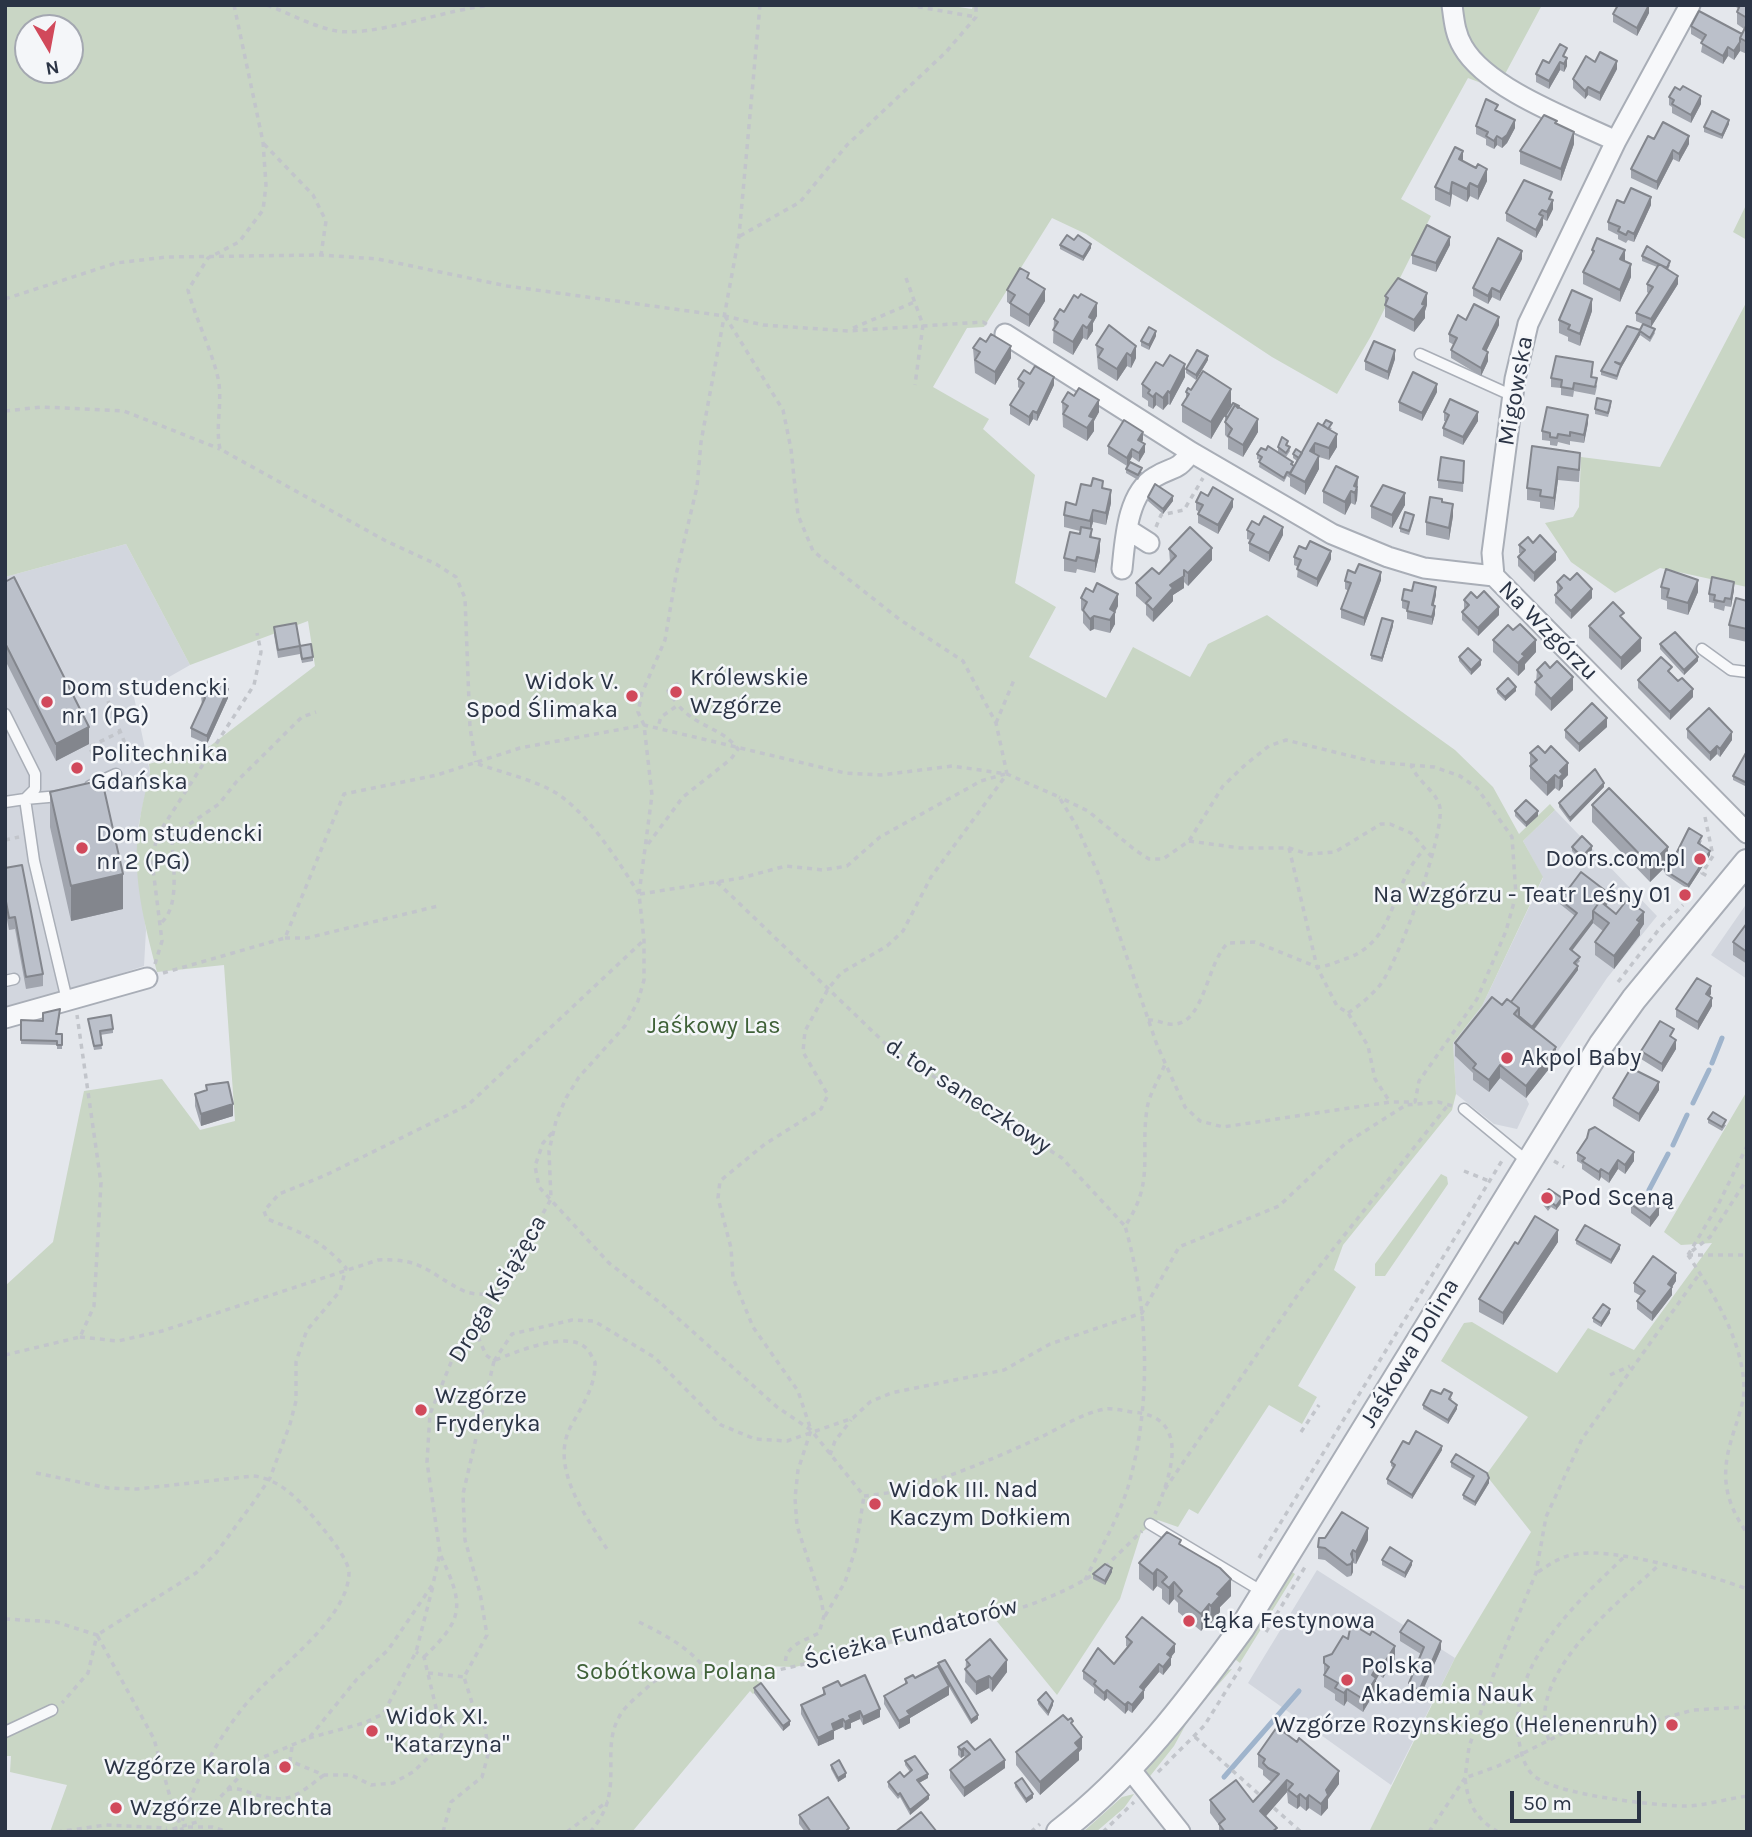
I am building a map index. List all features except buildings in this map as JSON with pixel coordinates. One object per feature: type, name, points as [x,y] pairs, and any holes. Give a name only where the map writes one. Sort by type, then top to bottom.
[{"type":"street","points":[[1452,5],[1455,28],[1463,48],[1486,74],[1616,141]]},
{"type":"street","name":"Migowska","points":[[1494,576],[1492,553],[1513,396],[1528,324],[1616,141],[1690,5]]},
{"type":"street","name":"Na Wzgórzu","points":[[1005,334],[1191,452],[1307,521],[1369,550],[1436,571],[1494,576],[1747,833]]},
{"type":"street","points":[[1122,569],[1126,529],[1139,494],[1154,477],[1180,468],[1191,452]]},
{"type":"street","points":[[1126,529],[1149,543]]},
{"type":"street","name":"Jaśkowa Dolina","points":[[1055,1824],[1130,1769],[1202,1683],[1242,1628],[1255,1588],[1634,999],[1747,862]]},
{"type":"street","points":[[5,1018],[147,978]]},
{"type":"street","points":[[1130,1769],[1180,1832]]},
{"type":"lane","points":[[1420,354],[1513,396]]},
{"type":"lane","points":[[1702,649],[1731,670],[1747,672]]},
{"type":"lane","points":[[5,714],[35,774],[35,789],[25,799]]},
{"type":"lane","points":[[82,790],[116,774]]},
{"type":"lane","points":[[5,803],[71,795]]},
{"type":"lane","points":[[25,799],[34,860],[67,1000]]},
{"type":"lane","points":[[1464,1109],[1528,1161]]},
{"type":"lane","points":[[1150,1524],[1255,1588]]},
{"type":"lane","points":[[5,1732],[52,1710]]},
{"type":"path","points":[[220,449],[216,431],[221,412],[218,379],[188,290],[208,258],[239,242],[263,210],[266,186],[262,142],[234,5]]},
{"type":"path","points":[[267,5],[333,31],[353,31],[495,5]]},
{"type":"path","name":"Droga Książęca","points":[[183,1829],[197,1822],[254,1761],[309,1738],[357,1679],[388,1650],[433,1584],[439,1553],[427,1461],[430,1414],[452,1360],[475,1330],[551,1199],[549,1151],[566,1098],[579,1077],[625,1026],[638,1001],[644,979],[645,940],[639,894],[652,795],[644,725],[638,712],[642,693],[665,640],[676,575],[697,487],[701,442],[740,236],[760,5]]},
{"type":"path","points":[[908,5],[976,17]]},
{"type":"path","points":[[740,236],[774,220],[800,202],[847,145],[905,93],[976,17],[976,5]]},
{"type":"path","points":[[262,142],[313,195],[326,221],[321,255]]},
{"type":"path","points":[[5,299],[116,263],[167,257],[321,255],[378,259],[507,286],[725,316],[763,325],[848,331],[983,322]]},
{"type":"path","points":[[906,278],[917,302],[923,325],[915,385]]},
{"type":"path","points":[[848,331],[917,302]]},
{"type":"path","points":[[725,316],[783,410],[798,515],[813,551],[899,619],[963,660],[996,723],[1007,774],[931,877],[902,931],[887,946],[841,973],[828,989],[805,1031],[803,1052],[828,1095],[821,1109],[765,1144],[720,1181],[718,1198],[731,1248],[733,1278],[753,1327],[798,1391],[811,1430],[798,1470],[795,1498],[797,1526],[824,1616]]},
{"type":"path","points":[[5,411],[42,407],[124,411],[220,449],[456,577],[465,598],[470,728],[476,763]]},
{"type":"path","points":[[147,978],[159,957],[162,922],[152,861],[157,836],[254,685],[261,652],[257,633]]},
{"type":"path","points":[[996,723],[1014,680]]},
{"type":"path","points":[[677,692],[681,689],[677,684],[668,691],[696,722],[727,735],[738,749]]},
{"type":"path","points":[[108,701],[124,741],[116,774]]},
{"type":"path","points":[[658,727],[661,717],[678,705]]},
{"type":"path","points":[[162,922],[170,914],[173,897],[172,836],[219,804],[237,781],[302,717],[316,712]]},
{"type":"path","points":[[285,938],[344,794],[387,788],[520,748],[644,725],[845,773],[881,775],[952,766],[1007,774],[1088,811],[1149,859],[1163,859],[1189,841],[1223,786],[1269,746],[1286,740],[1339,756],[1434,767],[1460,776],[1477,788],[1494,807],[1512,837],[1516,895],[1506,931],[1477,999],[1419,1081],[1415,1102]]},
{"type":"path","points":[[93,754],[89,747],[120,732]]},
{"type":"path","points":[[646,848],[684,797],[731,759],[738,749]]},
{"type":"path","points":[[476,763],[551,790],[591,825],[610,848],[639,894],[717,882],[786,866],[823,870],[847,866],[880,837],[981,781],[1007,774]]},
{"type":"path","points":[[1348,1013],[1381,983],[1413,914],[1436,848],[1440,806],[1434,793],[1418,782],[1411,765]]},
{"type":"path","points":[[1059,797],[1088,845],[1157,1045],[1185,1107],[1200,1121],[1223,1127],[1390,1102],[1448,1105],[1464,1109]]},
{"type":"path","points":[[1704,811],[1713,856],[1702,873],[1709,877]]},
{"type":"path","points":[[1189,841],[1240,848],[1289,848],[1308,854],[1335,852],[1381,824],[1390,824],[1411,833],[1422,842],[1424,850],[1431,856]]},
{"type":"path","points":[[5,840],[18,838]]},
{"type":"path","points":[[1289,848],[1317,967],[1337,1006],[1348,1013],[1368,1046],[1376,1079],[1390,1102]]},
{"type":"path","points":[[1148,1020],[1176,1024],[1191,1016],[1203,994],[1217,952],[1228,943],[1255,942],[1317,967],[1355,955],[1382,933],[1406,872],[1424,850]]},
{"type":"path","name":"d. tor saneczkowy","points":[[717,882],[892,1050],[1062,1158],[1125,1226]]},
{"type":"path","points":[[147,978],[285,938],[307,938],[438,906]]},
{"type":"path","points":[[346,1268],[328,1248],[307,1234],[267,1219],[264,1211],[268,1203],[279,1194],[326,1175],[468,1105],[645,940]]},
{"type":"path","points":[[67,1000],[77,1013],[102,1183],[94,1306],[80,1337]]},
{"type":"path","points":[[1085,1580],[1128,1487],[1141,1413],[1142,1313],[1137,1269],[1125,1226],[1137,1209],[1147,1170],[1147,1107],[1166,1060]]},
{"type":"path","points":[[830,1455],[835,1441],[870,1402],[891,1393],[1004,1370],[1050,1343],[1142,1313],[1179,1247],[1279,1206],[1346,1143],[1380,1119],[1415,1102]]},
{"type":"path","points":[[1163,1492],[1303,1287],[1448,1105]]},
{"type":"path","points":[[554,1131],[543,1143],[535,1166],[540,1187],[609,1263],[663,1305],[777,1407],[811,1430],[864,1496],[856,1548],[845,1582],[824,1616],[819,1633],[788,1649],[784,1658],[786,1667]]},
{"type":"path","points":[[1688,1255],[1718,1205],[1747,1146]]},
{"type":"path","points":[[1553,1161],[1564,1167]]},
{"type":"path","points":[[1255,1588],[1303,1481],[1496,1169]]},
{"type":"path","points":[[1464,1171],[1489,1181]]},
{"type":"path","points":[[1688,1255],[1710,1237],[1747,1179]]},
{"type":"path","points":[[1688,1255],[1747,1255]]},
{"type":"path","points":[[1688,1255],[1729,1325],[1741,1367],[1745,1388],[1726,1455],[1725,1489],[1747,1533]]},
{"type":"path","points":[[5,1355],[80,1337],[118,1341],[162,1331],[346,1268],[378,1260],[400,1259],[422,1265],[465,1292],[496,1295]]},
{"type":"path","points":[[52,1710],[88,1674],[97,1635],[196,1573],[234,1530],[270,1478],[296,1401],[296,1362],[307,1330],[340,1292],[346,1268]]},
{"type":"path","points":[[1498,1832],[1483,1822],[1472,1809],[1465,1778],[1469,1747],[1493,1676],[1536,1573],[1546,1517],[1582,1439],[1632,1365],[1700,1273]]},
{"type":"path","points":[[443,1832],[452,1802],[482,1777],[489,1751],[484,1723],[474,1709],[464,1677],[487,1635],[480,1593],[465,1540],[463,1494],[494,1361],[512,1334],[572,1320],[594,1321],[654,1357],[721,1425],[755,1439],[787,1441],[811,1430],[853,1418]]},
{"type":"path","points":[[475,1330],[486,1355],[494,1361]]},
{"type":"path","points":[[494,1361],[532,1346],[572,1342],[586,1347],[595,1362],[595,1372],[587,1398],[568,1432],[564,1458],[572,1489],[607,1549]]},
{"type":"path","points":[[1610,1375],[1632,1365]]},
{"type":"path","points":[[1301,1432],[1319,1405]]},
{"type":"path","points":[[864,1496],[883,1495],[966,1467],[1105,1409],[1141,1413],[1160,1421],[1171,1433],[1173,1456],[1150,1524]]},
{"type":"path","points":[[37,1472],[108,1488],[137,1489],[253,1476],[270,1478],[299,1500],[332,1540],[349,1571],[346,1587],[317,1637],[271,1678],[224,1733],[191,1794],[183,1829]]},
{"type":"path","name":"Ścieżka Fundatorów","points":[[590,1832],[600,1822],[610,1800],[613,1738],[619,1716],[653,1682],[707,1671],[745,1674],[786,1667],[1008,1612],[1085,1580],[1112,1562],[1150,1524]]},
{"type":"path","points":[[424,1657],[453,1628],[457,1613],[451,1577],[439,1553]]},
{"type":"path","points":[[1536,1573],[1556,1559],[1579,1553],[1684,1569],[1747,1589]]},
{"type":"path","points":[[1623,1558],[1562,1619],[1537,1660],[1525,1684],[1520,1706],[1521,1754],[1535,1777],[1579,1793],[1686,1806],[1747,1796]]},
{"type":"path","points":[[1549,1740],[1545,1723],[1548,1698],[1561,1667],[1579,1641],[1659,1565]]},
{"type":"path","points":[[309,1738],[364,1723],[383,1714],[416,1652],[433,1584]]},
{"type":"path","points":[[5,1619],[56,1622],[97,1635],[154,1739],[183,1829]]},
{"type":"path","points":[[639,1622],[673,1639],[696,1656],[707,1671]]},
{"type":"path","points":[[290,1761],[324,1775],[351,1775],[371,1785],[393,1783],[423,1763],[438,1749],[442,1733],[424,1657],[416,1652]]},
{"type":"path","points":[[1158,1772],[1195,1737],[1240,1669]]},
{"type":"path","points":[[428,1673],[464,1677]]},
{"type":"path","points":[[1429,1832],[1465,1778],[1585,1722],[1617,1726],[1643,1724],[1693,1710],[1747,1707]]},
{"type":"path","points":[[1195,1737],[1266,1801]]},
{"type":"path","points":[[290,1761],[292,1747]]},
{"type":"path","points":[[246,1769],[277,1768],[290,1761]]},
{"type":"path","points":[[224,1791],[242,1789],[282,1800],[300,1794],[324,1775]]},
{"type":"path","points":[[567,1832],[610,1800]]},
{"type":"path","points":[[1274,1808],[1301,1832]]},
{"type":"path","points":[[1031,1832],[1055,1824]]},
{"type":"path","points":[[57,1832],[106,1825],[183,1829],[212,1827],[228,1832]]},
{"type":"path","points":[[163,1832],[169,1828]]},
{"type":"shaded area","name":"Politechnika Gdańska","points":[[126,544],[190,665],[134,697],[150,772],[138,828],[137,867],[146,930],[144,966],[5,1012],[5,577]]},
{"type":"shaded area","points":[[1555,810],[1657,916],[1607,978],[1554,1057],[1556,1060],[1526,1098],[1529,1104],[1517,1129],[1494,1124],[1456,1094],[1453,1043],[1482,1006],[1543,878],[1523,841]]},
{"type":"shaded area","points":[[1747,903],[1747,979],[1711,955]]},
{"type":"shaded area","name":"Polska Akademia Nauk","points":[[1317,1570],[1455,1658],[1391,1785],[1248,1683]]},
{"type":"green space","name":"Jaśkowy Las","points":[[5,5],[946,5],[972,9],[973,5],[1542,5],[1497,89],[1468,78],[1401,199],[1431,216],[1371,336],[1337,394],[1272,357],[1086,234],[1052,218],[984,327],[967,328],[933,387],[989,419],[983,429],[1035,475],[1015,583],[1056,607],[1029,657],[1106,698],[1133,647],[1190,677],[1208,644],[1267,615],[1455,750],[1493,787],[1519,834],[1550,804],[1555,810],[1523,841],[1543,877],[1482,1006],[1453,1043],[1456,1094],[1452,1110],[1343,1245],[1334,1270],[1356,1287],[1298,1386],[1317,1397],[1302,1424],[1269,1405],[1198,1514],[1189,1509],[1178,1527],[1158,1520],[1141,1533],[1120,1599],[1057,1695],[995,1619],[795,1667],[761,1666],[761,1687],[753,1694],[750,1691],[632,1832],[50,1832],[67,1785],[10,1772],[11,1756],[5,1756],[5,1286],[53,1242],[84,1091],[162,1079],[200,1130],[235,1121],[224,965],[157,972],[148,937],[140,900],[137,844],[150,772],[149,764],[210,746],[315,666],[308,621],[190,665],[126,544],[5,577]]},
{"type":"green space","points":[[1747,203],[1747,240],[1733,232]]},
{"type":"green space","points":[[1747,301],[1747,587],[1660,568],[1615,593],[1571,562],[1545,523],[1573,517],[1579,507],[1581,457],[1660,467]]},
{"type":"green space","points":[[1747,1091],[1747,1832],[1369,1832],[1455,1658],[1531,1532],[1486,1475],[1528,1417],[1441,1361],[1464,1323],[1472,1322],[1557,1373],[1588,1328],[1634,1350],[1712,1243],[1681,1245],[1664,1232]]},
{"type":"green space","points":[[1441,1174],[1447,1177],[1448,1184],[1385,1276],[1375,1276],[1375,1264]]},
{"type":"green space","points":[[1287,1569],[1295,1574],[1240,1663],[1232,1657]]},
{"type":"green space","points":[[1232,1669],[1190,1717],[1174,1746],[1147,1780],[1146,1767],[1223,1671]]},
{"type":"green space","points":[[1134,1794],[1124,1808],[1096,1832],[1083,1832],[1122,1797]]},
{"type":"waterway","points":[[1712,1063],[1722,1038]]},
{"type":"waterway","points":[[1693,1103],[1709,1070]]},
{"type":"waterway","points":[[1673,1145],[1687,1115]]},
{"type":"waterway","points":[[1649,1190],[1668,1154]]},
{"type":"waterway","points":[[1224,1777],[1299,1691]]},
{"type":"place","name":"Królewskie Wzgórze","points":[[676,692]]},
{"type":"place","name":"Widok V. Spod Ślimaka","points":[[632,696]]},
{"type":"place","name":"Dom studencki nr 1 (PG)","points":[[47,702]]},
{"type":"place","name":"Politechnika Gdańska","points":[[77,768]]},
{"type":"place","name":"Dom studencki nr 2 (PG)","points":[[82,848]]},
{"type":"place","name":"Doors.com.pl","points":[[1700,859]]},
{"type":"place","name":"Na Wzgórzu - Teatr Leśny 01","points":[[1685,895]]},
{"type":"place","name":"Akpol Baby","points":[[1507,1058]]},
{"type":"place","name":"Pod Sceną","points":[[1547,1198]]},
{"type":"place","name":"Wzgórze Fryderyka","points":[[421,1410]]},
{"type":"place","name":"Widok III. Nad Kaczym Dołkiem","points":[[875,1504]]},
{"type":"place","name":"Łąka Festynowa","points":[[1189,1621]]},
{"type":"place","name":"Polska Akademia Nauk","points":[[1347,1680]]},
{"type":"place","name":"Wzgórze Rozynskiego (Helenenruh)","points":[[1672,1725]]},
{"type":"place","name":"Widok XI. \"Katarzyna\"","points":[[372,1731]]},
{"type":"place","name":"Wzgórze Karola","points":[[285,1767]]},
{"type":"place","name":"Wzgórze Albrechta","points":[[116,1808]]},
{"type":"park label","name":"Sobótkowa Polana","points":[[676,1672]]}]
